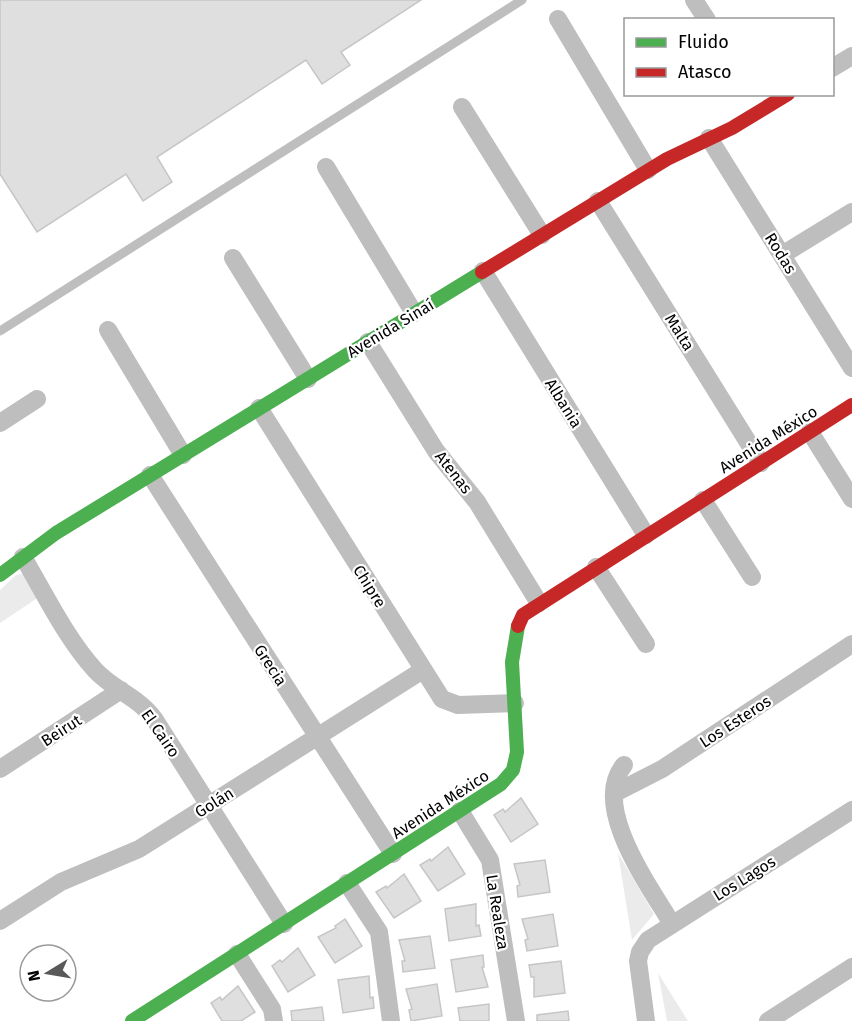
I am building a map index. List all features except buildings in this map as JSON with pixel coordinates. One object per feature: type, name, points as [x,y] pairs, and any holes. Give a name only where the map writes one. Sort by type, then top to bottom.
[{"type":"street","points":[[694,0],[706,18]]},
{"type":"street","points":[[558,19],[648,170]]},
{"type":"street","points":[[834,67],[852,56]]},
{"type":"street","name":"Avenida Sinaí","points":[[0,575],[56,533],[259,408],[648,170],[709,138],[759,102],[781,96]]},
{"type":"street","points":[[462,107],[542,235]]},
{"type":"street","name":"Rodas","points":[[709,138],[852,368]]},
{"type":"street","points":[[326,167],[414,314]]},
{"type":"street","name":"Malta","points":[[598,201],[761,463]]},
{"type":"street","points":[[782,255],[852,212]]},
{"type":"street","points":[[233,258],[308,379]]},
{"type":"street","name":"Albania","points":[[483,271],[646,535]]},
{"type":"street","points":[[108,330],[183,455]]},
{"type":"street","name":"Atenas","points":[[368,342],[436,451],[477,502],[539,603]]},
{"type":"street","points":[[0,423],[37,399]]},
{"type":"street","name":"Avenida México","points":[[132,1021],[501,784],[513,770],[517,753],[514,634],[523,615],[852,405]]},
{"type":"street","name":"Chipre","points":[[259,408],[442,699],[452,704],[515,703]]},
{"type":"street","points":[[810,432],[852,499]]},
{"type":"street","name":"Grecia","points":[[150,475],[393,854]]},
{"type":"street","points":[[703,500],[752,577]]},
{"type":"street","name":"El Cairo","points":[[23,557],[84,657],[102,677],[149,711],[284,924]]},
{"type":"street","points":[[596,567],[646,644]]},
{"type":"street","name":"Los Esteros","points":[[615,793],[662,770],[852,644]]},
{"type":"street","name":"Golán","points":[[0,921],[61,882],[139,849],[423,670]]},
{"type":"street","name":"Beirut","points":[[0,769],[121,690]]},
{"type":"street","points":[[624,765],[616,777],[615,793],[623,839],[672,924]]},
{"type":"street","name":"Los Lagos","points":[[646,1021],[639,970],[640,952],[648,940],[852,810]]},
{"type":"street","name":"La Realeza","points":[[460,811],[490,860],[516,1021]]},
{"type":"street","points":[[347,883],[379,932],[391,1021]]},
{"type":"street","points":[[237,954],[272,1009],[274,1021]]},
{"type":"street","points":[[768,1021],[852,967]]},
{"type":"lane","points":[[0,331],[522,0]]},
{"type":"shaded area","points":[[25,573],[42,595],[0,623],[0,590],[16,575]]},
{"type":"shaded area","points":[[618,853],[654,914],[632,940]]},
{"type":"shaded area","points":[[658,973],[688,1021],[667,1021]]},
{"type":"traffic: fast","points":[[0,575],[56,533],[482,272]]},
{"type":"traffic: fast","points":[[132,1021],[501,784],[513,770],[517,752],[512,662],[518,626]]},
{"type":"traffic: jam","points":[[482,272],[667,159],[732,128],[785,96]]},
{"type":"traffic: jam","points":[[518,626],[523,615],[852,405]]}]
